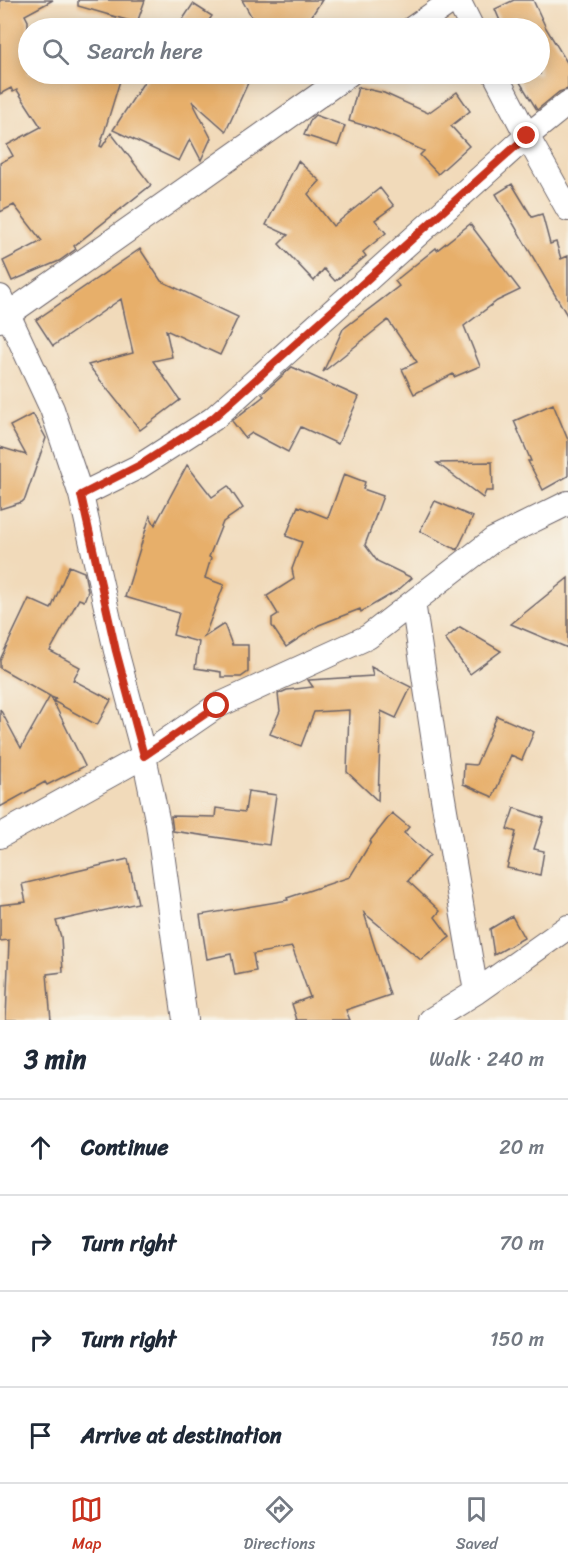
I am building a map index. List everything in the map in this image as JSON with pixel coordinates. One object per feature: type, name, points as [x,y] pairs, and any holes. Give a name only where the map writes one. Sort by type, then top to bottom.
[{"type":"street","points":[[428,18],[455,0],[466,18]]},
{"type":"street","points":[[184,1020],[158,824],[144,756],[116,651],[81,495],[52,409],[3,310],[334,84]]},
{"type":"street","points":[[500,84],[568,209]]},
{"type":"street","points":[[81,495],[140,465],[213,418],[527,136],[568,103]]},
{"type":"street","points":[[0,836],[144,756],[217,706],[368,637],[493,540],[568,503]]},
{"type":"street","points":[[413,602],[439,775],[476,992]]},
{"type":"street","points":[[431,1020],[452,1013],[476,992],[568,927]]},
{"type":"building","points":[[0,0],[53,0],[25,15],[26,18],[18,18],[18,84],[119,84],[100,146],[102,147],[111,133],[151,185],[74,246],[76,249],[59,261],[12,281],[3,261],[42,241],[14,205],[0,212],[0,163],[13,156],[7,145],[41,127],[17,90],[13,92],[11,88],[0,94]]},
{"type":"building","points":[[78,0],[145,0],[139,18],[120,18],[78,6]]},
{"type":"building","points":[[242,0],[322,0],[310,18],[252,18]]},
{"type":"building","points":[[514,0],[533,0],[541,18],[499,18],[495,9]]},
{"type":"building","points":[[193,4],[212,16],[211,18],[184,18]]},
{"type":"building","points":[[550,35],[568,64],[568,89],[559,92],[537,110],[521,84],[550,84]]},
{"type":"building","points":[[143,84],[247,84],[226,131],[192,101],[211,138],[201,160],[190,139],[179,161],[113,130]]},
{"type":"building","points":[[358,87],[384,93],[428,113],[457,92],[470,111],[451,126],[469,146],[438,174],[420,155],[424,151],[373,128],[349,121]]},
{"type":"building","points":[[315,115],[345,126],[338,146],[304,135]]},
{"type":"building","points":[[298,161],[320,181],[308,194],[333,226],[380,188],[394,206],[375,220],[386,233],[363,252],[366,256],[335,281],[324,269],[314,281],[279,244],[288,235],[266,225]]},
{"type":"building","points":[[512,184],[532,217],[542,214],[550,244],[556,242],[561,259],[568,256],[568,317],[496,194]]},
{"type":"building","points":[[470,224],[520,290],[497,301],[464,326],[480,366],[454,377],[453,374],[414,394],[402,369],[417,362],[388,320],[323,372],[343,329],[399,286],[395,281]]},
{"type":"building","points":[[140,249],[161,281],[238,317],[220,355],[166,330],[172,357],[153,361],[180,400],[140,430],[88,365],[133,353],[121,299],[53,346],[36,320]]},
{"type":"building","points":[[292,367],[359,397],[338,444],[301,427],[288,452],[252,433],[245,438],[232,421],[264,396],[262,394]]},
{"type":"building","points":[[553,404],[568,440],[568,476],[543,490],[528,461],[531,461],[514,421]]},
{"type":"building","points":[[33,414],[46,438],[25,499],[0,509],[0,447],[26,455],[10,426]]},
{"type":"building","points":[[492,462],[493,491],[486,491],[483,498],[437,463]]},
{"type":"building","points":[[187,465],[212,497],[228,486],[243,508],[223,522],[209,557],[211,558],[205,578],[224,585],[204,637],[224,624],[232,645],[248,645],[248,672],[241,677],[221,677],[221,672],[195,668],[199,642],[173,635],[179,613],[125,597],[150,516],[155,525]]},
{"type":"building","points":[[344,474],[365,482],[363,489],[383,496],[365,545],[377,561],[412,578],[397,591],[361,612],[360,609],[319,625],[286,647],[272,626],[272,618],[278,614],[267,596],[294,579],[292,569],[302,542],[286,536],[298,506],[328,518]]},
{"type":"building","points":[[435,501],[473,517],[457,550],[420,531]]},
{"type":"building","points":[[69,566],[84,572],[88,591],[84,601],[79,599],[50,651],[80,667],[73,680],[111,700],[97,725],[53,701],[56,699],[51,697],[85,766],[47,785],[45,782],[0,807],[0,709],[21,748],[50,696],[0,668],[0,660],[29,599],[51,609]]},
{"type":"building","points":[[568,578],[568,648],[511,624]]},
{"type":"building","points":[[460,627],[501,651],[470,674],[445,639]]},
{"type":"building","points":[[371,667],[411,687],[396,718],[381,711],[378,801],[347,772],[349,710],[314,712],[301,746],[270,734],[280,711],[278,694],[287,690],[313,687],[308,680],[373,676]]},
{"type":"building","points":[[497,716],[534,732],[522,760],[511,755],[493,797],[463,784],[464,764],[476,765]]},
{"type":"building","points":[[248,791],[276,795],[269,845],[173,831],[171,816],[215,817],[216,808],[245,812]]},
{"type":"building","points":[[514,808],[544,818],[534,849],[544,851],[540,875],[507,868],[516,832],[507,829]]},
{"type":"building","points":[[392,813],[409,827],[404,833],[430,855],[408,881],[440,911],[435,917],[450,937],[421,960],[364,913],[390,995],[346,1010],[350,1020],[297,1020],[292,1004],[310,997],[292,947],[253,954],[256,971],[235,975],[231,954],[207,959],[200,915],[288,900],[287,898],[350,877],[370,841]]},
{"type":"building","points":[[128,859],[138,903],[56,921],[61,937],[63,972],[47,974],[51,1020],[6,1020],[9,940],[0,941],[0,905],[26,902],[22,884]]},
{"type":"building","points":[[512,916],[524,938],[494,955],[490,929]]},
{"type":"route","points":[[217,706],[144,756],[116,651],[81,495],[140,465],[213,418],[527,136]]}]
